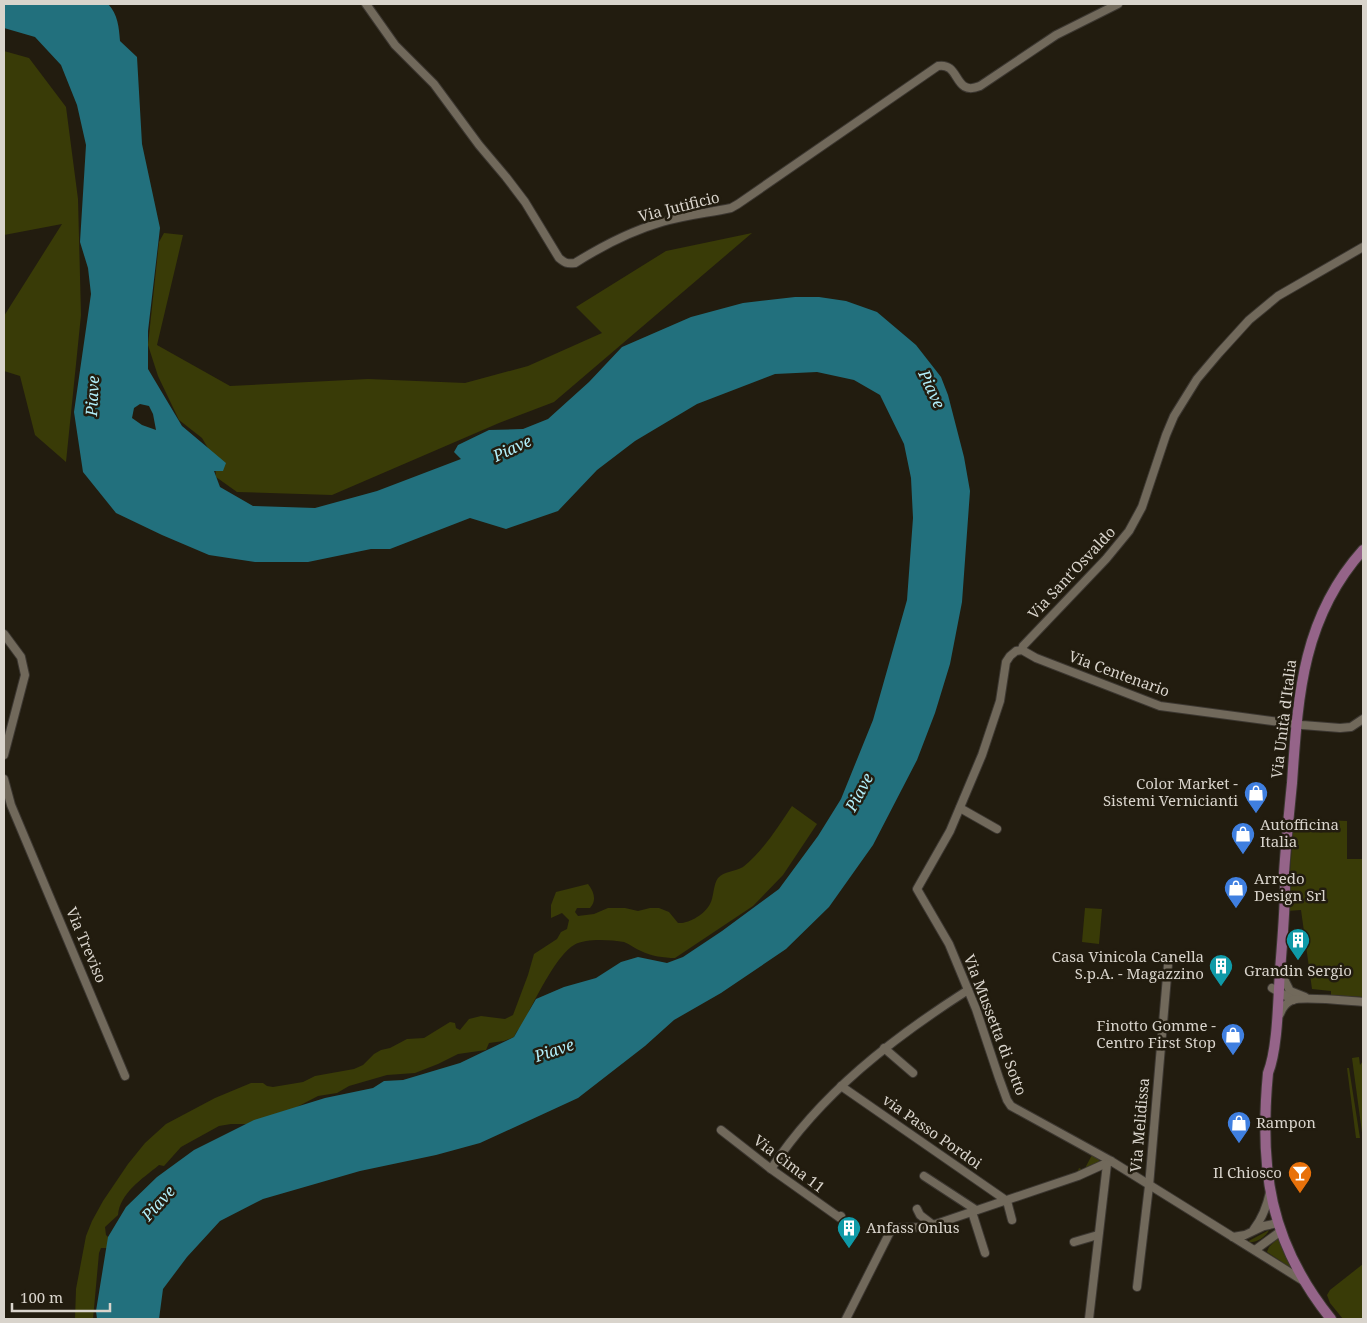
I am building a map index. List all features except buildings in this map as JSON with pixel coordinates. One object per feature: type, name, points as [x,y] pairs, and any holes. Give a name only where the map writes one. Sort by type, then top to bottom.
[{"type":"main road","name":"Via Unità d'Italia","points":[[1331,1319],[1302,1280],[1287,1248],[1270,1190],[1265,1143],[1267,1066],[1275,992],[1280,967],[1284,877],[1296,723],[1303,672],[1318,620],[1338,582],[1363,550]]},
{"type":"main road","name":"Via Unità d'Italia","points":[[1268,1073],[1271,1066],[1274,1041],[1280,892],[1284,877]]},
{"type":"street","name":"Via Jutificio","points":[[366,4],[395,45],[434,84],[479,145],[525,202],[559,258],[564,263],[569,264],[607,244],[662,222],[731,208],[938,66],[949,67],[960,84],[974,89],[1056,35],[1118,4]]},
{"type":"street","name":"Via Sant'Osvaldo","points":[[1019,650],[1106,559],[1129,531],[1142,507],[1174,416],[1197,379],[1219,353],[1249,320],[1278,296],[1363,248]]},
{"type":"street","points":[[4,634],[21,657],[25,675],[4,755]]},
{"type":"street","name":"Via Centenario","points":[[1019,650],[1160,706],[1296,723],[1348,727],[1363,719]]},
{"type":"street","name":"Via Mussetta di Sotto","points":[[1019,650],[1006,662],[1000,701],[982,755],[960,808],[940,850],[917,888],[948,944],[968,990],[1007,1100],[1011,1106],[1149,1186],[1302,1280]]},
{"type":"street","name":"Via Treviso","points":[[4,779],[12,805],[125,1076]]},
{"type":"street","points":[[960,808],[997,829]]},
{"type":"street","name":"Via Melidissa","points":[[1136,1287],[1149,1186],[1168,965]]},
{"type":"street","points":[[1280,967],[1282,976],[1290,991]]},
{"type":"street","points":[[771,1169],[791,1142],[841,1086],[884,1048],[932,1013],[968,990]]},
{"type":"street","points":[[1275,992],[1290,991],[1306,998]]},
{"type":"street","points":[[1275,992],[1293,1000]]},
{"type":"street","points":[[1274,1041],[1277,1035],[1280,1013],[1285,1004],[1293,1000],[1306,998],[1363,1002]]},
{"type":"street","points":[[884,1048],[913,1073]]},
{"type":"street","name":"via Passo Pordoi","points":[[841,1086],[1006,1201]]},
{"type":"street","name":"Via Cima 11","points":[[721,1130],[771,1169],[840,1218],[841,1216]]},
{"type":"street","points":[[846,1319],[891,1230],[895,1228],[933,1225],[1006,1201],[1109,1163],[1098,1235],[1089,1319]]},
{"type":"street","points":[[924,1176],[974,1211],[985,1254]]},
{"type":"street","points":[[1254,1230],[1267,1205],[1270,1190]]},
{"type":"street","points":[[1006,1201],[1012,1220]]},
{"type":"street","points":[[917,1209],[920,1216],[933,1225]]},
{"type":"street","points":[[1233,1237],[1245,1235],[1264,1226],[1280,1227]]},
{"type":"street","points":[[1255,1250],[1280,1227]]},
{"type":"street","points":[[1074,1242],[1098,1235]]},
{"type":"shaded area","points":[[4,51],[29,58],[66,107],[78,199],[81,315],[66,462],[35,435],[20,376],[4,371],[4,316],[62,224],[4,235]]},
{"type":"shaded area","points":[[164,233],[183,235],[157,345],[230,386],[368,379],[465,383],[528,366],[602,333],[576,307],[666,251],[752,233],[554,402],[499,423],[332,495],[237,492],[216,477],[215,460],[202,438],[179,420],[158,376],[148,345],[159,242]]},
{"type":"shaded area","points":[[792,806],[817,824],[783,875],[753,906],[675,958],[649,954],[624,942],[599,940],[579,943],[568,950],[555,965],[529,1011],[526,1022],[514,1037],[504,1041],[489,1043],[486,1050],[458,1054],[415,1073],[387,1075],[349,1086],[337,1093],[318,1096],[295,1108],[275,1114],[257,1124],[219,1126],[181,1147],[164,1166],[159,1165],[127,1193],[118,1215],[105,1227],[106,1235],[115,1244],[111,1248],[101,1248],[99,1253],[93,1319],[75,1319],[76,1289],[86,1236],[92,1221],[128,1164],[145,1143],[166,1124],[215,1098],[251,1083],[263,1083],[273,1087],[303,1082],[315,1076],[354,1069],[363,1065],[381,1050],[390,1048],[407,1039],[424,1038],[450,1022],[455,1023],[456,1028],[460,1030],[469,1019],[481,1016],[505,1019],[513,1015],[534,954],[557,939],[561,932],[567,929],[569,920],[562,913],[551,918],[551,905],[556,892],[588,884],[594,899],[590,908],[577,908],[575,912],[578,916],[594,914],[608,908],[625,908],[638,911],[659,908],[669,912],[678,923],[687,922],[696,918],[708,908],[718,878],[723,874],[743,867],[750,861],[770,838]]},
{"type":"shaded area","points":[[1294,819],[1347,821],[1347,859],[1363,859],[1363,997],[1331,995],[1331,991],[1312,989],[1301,910],[1287,911]]},
{"type":"shaded area","points":[[1085,908],[1102,909],[1099,944],[1082,942]]},
{"type":"shaded area","points":[[1359,1057],[1360,1065],[1363,1061],[1363,1140],[1352,1058]]},
{"type":"shaded area","points":[[1347,1068],[1349,1068],[1360,1138],[1356,1138]]},
{"type":"shaded area","points":[[1092,1155],[1099,1159],[1099,1163],[1084,1170]]},
{"type":"shaded area","points":[[1269,1230],[1260,1239],[1247,1242]]},
{"type":"shaded area","points":[[1278,1238],[1291,1268],[1267,1252],[1269,1247]]},
{"type":"shaded area","points":[[1363,1264],[1363,1319],[1343,1319],[1330,1303],[1327,1295],[1330,1290]]},
{"type":"water","name":"Piave","points":[[4,4],[108,4],[114,12],[120,41],[137,57],[142,144],[160,228],[148,331],[148,369],[182,426],[226,463],[223,471],[214,471],[220,487],[253,506],[315,508],[377,491],[461,459],[454,452],[458,445],[489,430],[523,429],[548,419],[589,382],[622,347],[691,317],[743,303],[795,297],[819,297],[846,301],[877,312],[916,345],[941,377],[948,395],[964,457],[970,491],[962,602],[950,664],[935,713],[917,760],[873,845],[829,907],[786,949],[721,993],[674,1020],[645,1046],[578,1098],[480,1143],[436,1155],[360,1171],[263,1199],[220,1221],[187,1257],[163,1289],[159,1319],[97,1319],[96,1311],[108,1237],[126,1207],[157,1177],[194,1150],[254,1120],[325,1098],[373,1088],[384,1081],[403,1080],[460,1063],[514,1037],[536,999],[564,987],[596,978],[621,962],[638,957],[667,963],[683,957],[779,889],[818,836],[841,799],[873,720],[907,600],[913,518],[911,478],[904,444],[880,395],[854,380],[817,372],[775,374],[697,404],[635,441],[597,470],[558,511],[506,529],[470,518],[390,549],[371,549],[308,562],[255,562],[209,555],[116,513],[83,472],[74,412],[91,294],[88,268],[80,242],[86,145],[77,105],[61,65],[35,37],[4,28]],"holes":[[[140,404],[149,406],[153,414],[156,430],[142,425],[132,418],[134,408]]]},
{"type":"place","name":"Color Market - Sistemi Vernicianti","points":[[1256,814]]},
{"type":"place","name":"Autofficina Italia","points":[[1243,855]]},
{"type":"place","name":"Arredo Design Srl","points":[[1236,909]]},
{"type":"place","name":"Grandin Sergio","points":[[1298,961]]},
{"type":"place","name":"Casa Vinicola Canella S.p.A. - Magazzino","points":[[1221,987]]},
{"type":"place","name":"Finotto Gomme - Centro First Stop","points":[[1233,1056]]},
{"type":"place","name":"Rampon","points":[[1239,1144]]},
{"type":"place","name":"Il Chiosco","points":[[1300,1194]]},
{"type":"place","name":"Anfass Onlus","points":[[849,1249]]}]
